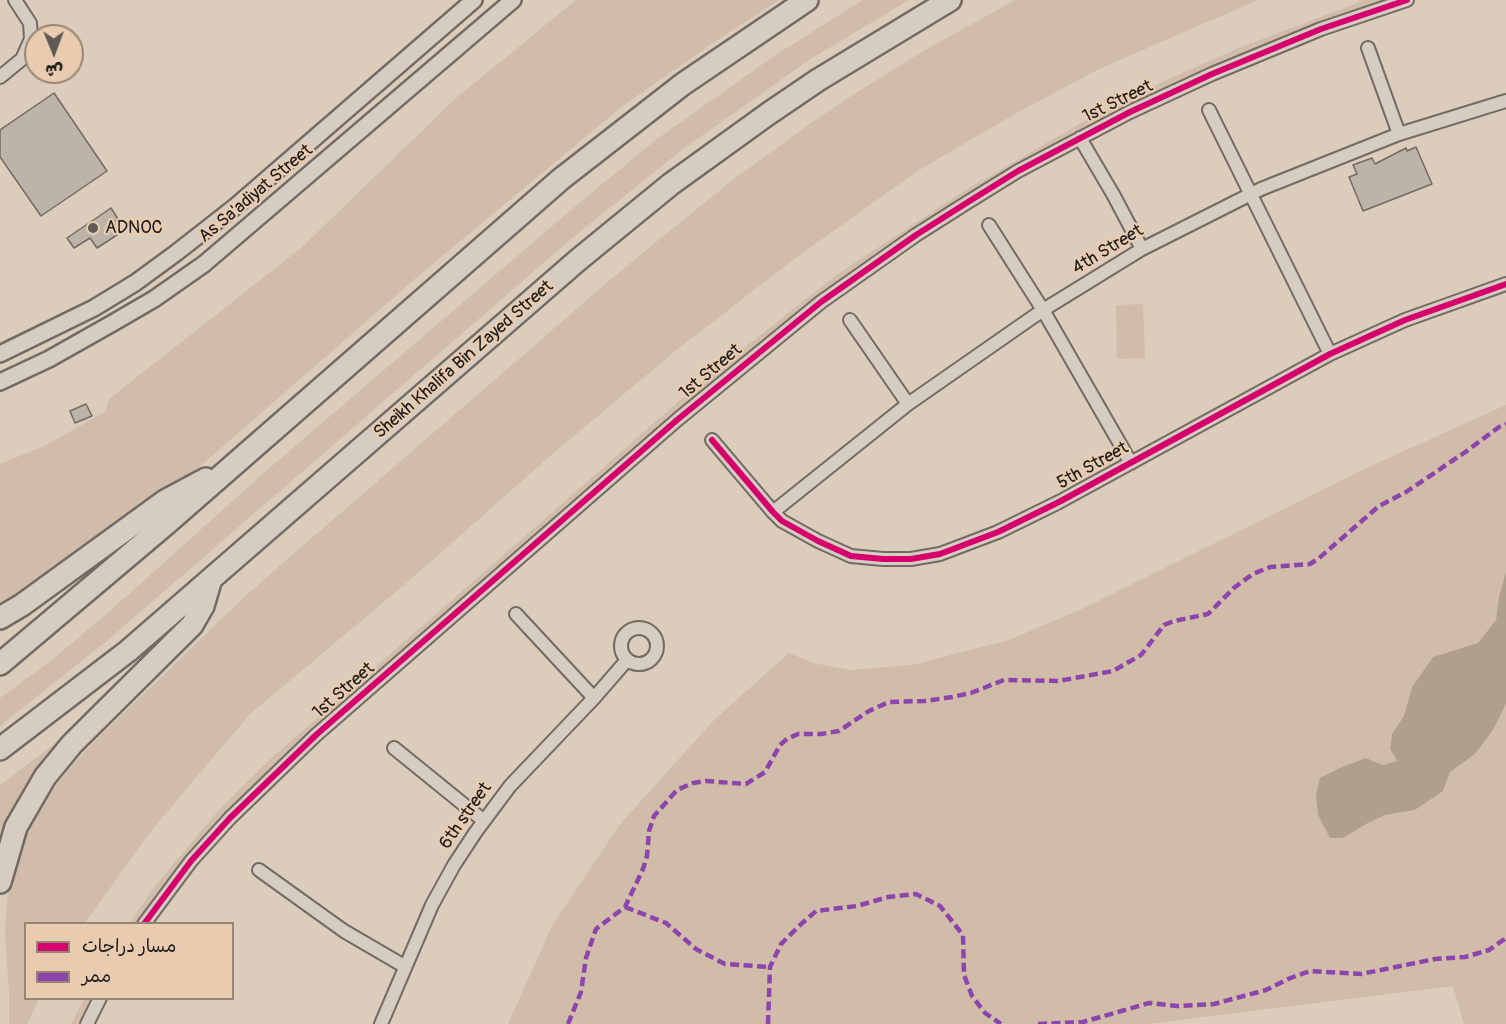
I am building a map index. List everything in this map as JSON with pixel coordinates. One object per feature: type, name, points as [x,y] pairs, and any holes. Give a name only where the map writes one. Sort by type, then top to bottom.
[{"type":"highway","points":[[0,664],[144,543],[521,213],[603,145],[701,71],[807,0]]},
{"type":"highway","name":"Sheikh Khalifa Bin Zayed Street","points":[[0,749],[128,651],[210,582],[578,260],[671,184],[868,47],[950,0]]},
{"type":"highway","points":[[0,618],[22,605],[165,501],[203,480],[223,473]]},
{"type":"highway","points":[[0,882],[16,827],[45,777],[72,744],[192,625],[203,606],[210,582]]},
{"type":"street","points":[[0,77],[22,59],[31,39],[30,23],[15,0]]},
{"type":"street","name":"As Sa'adiyat Street","points":[[0,354],[94,308],[154,270],[236,206],[474,0]]},
{"type":"street","name":"As Sa'adiyat Street","points":[[0,382],[49,359],[130,313],[204,264],[513,0]]},
{"type":"street","name":"1st Street","points":[[145,922],[191,861],[230,818],[316,735],[677,420],[821,302],[907,241],[1018,171],[1130,112],[1212,74],[1321,29],[1407,0]]},
{"type":"street","points":[[1368,48],[1399,134]]},
{"type":"street","name":"4th Street","points":[[773,512],[908,404],[1043,310],[1142,249],[1250,194],[1399,134],[1506,101]]},
{"type":"street","points":[[1209,110],[1330,354]]},
{"type":"street","points":[[1080,138],[1142,249]]},
{"type":"street","points":[[989,225],[1043,310],[1131,463]]},
{"type":"street","name":"5th Street","points":[[712,440],[782,521],[809,536],[851,556],[911,559],[940,554],[998,532],[1059,502],[1330,354],[1405,320],[1506,284]]},
{"type":"street","points":[[850,320],[908,404]]},
{"type":"street","points":[[516,614],[594,698]]},
{"type":"street","name":"6th street","points":[[381,1024],[432,905],[454,865],[510,786],[627,660]]},
{"type":"street","points":[[394,748],[484,821]]},
{"type":"street","points":[[259,870],[334,924],[404,966]]},
{"type":"street","points":[[87,1024],[99,1000]]},
{"type":"shaded area","points":[[576,0],[779,0],[624,105],[417,277],[157,504],[0,613],[0,464],[44,446],[105,412],[109,399],[301,248],[456,98]]},
{"type":"shaded area","points":[[863,0],[909,0],[809,60],[683,149],[578,233],[109,639],[0,726],[0,698],[48,663],[110,611],[265,472],[578,204],[657,139],[774,56]]},
{"type":"shaded area","points":[[1015,0],[1258,0],[1097,70],[1013,115],[916,172],[797,257],[675,351],[549,457],[411,579],[249,715],[151,831],[86,922],[24,922],[24,1000],[39,1000],[27,1024],[9,1024],[5,932],[8,891],[18,855],[39,808],[74,763],[239,602],[617,274],[730,182],[811,123],[925,50]]},
{"type":"shaded area","points":[[1365,0],[1388,0],[1316,25],[1213,67],[1081,130],[1009,171],[817,298],[665,422],[263,775],[199,841],[138,922],[130,922],[155,886],[218,811],[267,762],[694,388],[836,275],[964,191],[1081,123],[1166,80],[1239,48]]},
{"type":"shaded area","points":[[1143,304],[1145,358],[1117,359],[1116,305]]},
{"type":"shaded area","points":[[1506,405],[1506,572],[1496,620],[1478,643],[1433,657],[1412,687],[1404,716],[1392,734],[1390,749],[1397,761],[1383,765],[1366,758],[1366,824],[1385,815],[1415,810],[1443,791],[1450,772],[1475,754],[1493,730],[1506,704],[1506,1024],[1464,1024],[1453,986],[1148,1024],[508,1024],[552,926],[621,823],[715,719],[789,653],[813,663],[850,670],[912,665],[1009,640],[1084,608],[1362,470]]},
{"type":"shaded area","points":[[1506,572],[1506,704],[1493,730],[1475,754],[1450,772],[1443,791],[1415,810],[1385,815],[1343,838],[1330,838],[1318,815],[1316,795],[1320,778],[1366,758],[1383,765],[1397,761],[1390,749],[1392,734],[1404,716],[1412,687],[1433,657],[1478,643],[1496,620]]},
{"type":"shaded area","points":[[65,736],[26,784],[0,836],[0,785]]},
{"type":"shaded area","points":[[83,1000],[90,1000],[78,1024],[71,1024]]},
{"type":"building","points":[[54,93],[107,171],[41,216],[0,157],[0,130]]},
{"type":"building","points":[[1416,147],[1432,184],[1363,211],[1349,177],[1357,174],[1353,165],[1372,158],[1375,164],[1406,148],[1407,151]]},
{"type":"building","name":"ADNOC","points":[[111,208],[118,219],[114,222],[120,233],[97,248],[90,238],[74,248],[67,238]]},
{"type":"building","points":[[86,404],[92,416],[75,423],[70,411]]},
{"type":"marked path","points":[[568,1024],[581,992],[586,958],[596,929],[625,907],[643,869],[647,856],[649,831],[654,816],[677,790],[693,783],[706,781],[746,784],[765,772],[780,745],[787,739],[798,734],[839,731],[869,711],[889,702],[925,701],[952,697],[971,693],[1004,680],[1058,681],[1113,671],[1141,655],[1164,625],[1208,614],[1235,587],[1253,574],[1270,567],[1310,564],[1318,559],[1379,506],[1406,492],[1506,424]]},
{"type":"marked path","points":[[768,1024],[770,967],[781,944],[816,911],[857,906],[888,897],[916,894],[940,906],[963,935],[964,975],[972,996],[985,1013],[1001,1024]]},
{"type":"marked path","points":[[625,907],[666,923],[696,949],[725,964],[770,967]]},
{"type":"marked path","points":[[1038,1024],[1083,1022],[1149,1003],[1177,1006],[1214,1004],[1266,990],[1310,971],[1361,974],[1435,959],[1465,957],[1489,950],[1506,938]]},
{"type":"cycle path","points":[[145,922],[191,861],[230,818],[316,735],[677,420],[821,302],[916,235],[1018,171],[1130,112],[1212,74],[1321,29],[1407,0]]},
{"type":"cycle path","points":[[712,440],[782,521],[818,541],[851,556],[911,559],[940,554],[998,532],[1059,502],[1330,354],[1405,320],[1506,284]]},
{"type":"place","name":"ADNOC","points":[[93,228]]}]
